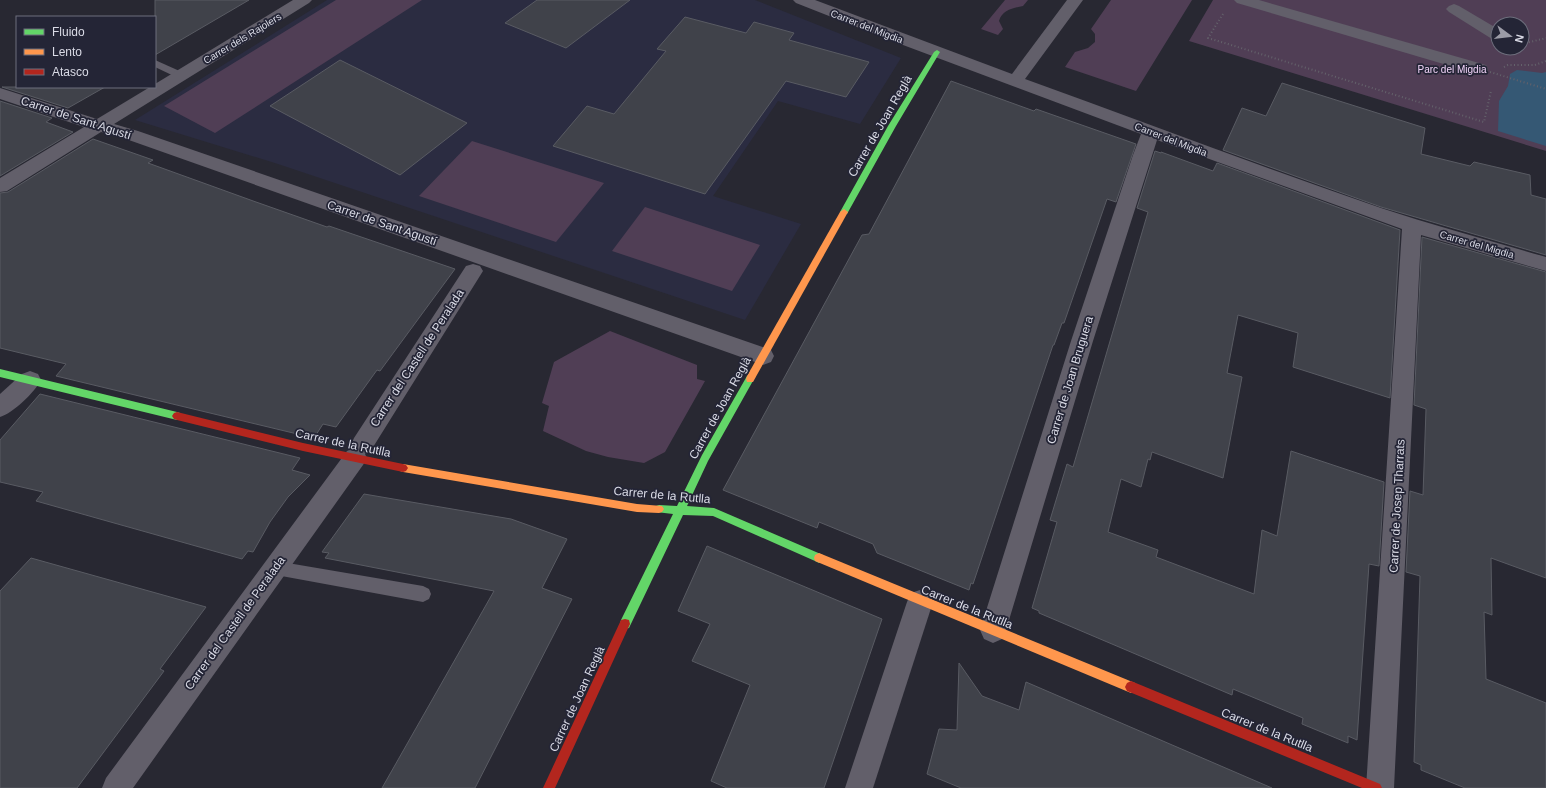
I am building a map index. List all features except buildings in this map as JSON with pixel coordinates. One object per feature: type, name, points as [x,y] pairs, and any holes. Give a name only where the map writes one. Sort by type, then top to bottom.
[{"type":"street","name":"Carrer dels Rajolers","points":[[0,186],[304,0]]},
{"type":"street","name":"Carrer del Migdia","points":[[801,0],[1190,147],[1450,237],[1546,264]]},
{"type":"street","points":[[1016,80],[1075,0]]},
{"type":"street","points":[[1242,0],[1480,69]]},
{"type":"street","points":[[1454,9],[1490,31]]},
{"type":"street","name":"Carrer de Joan Reglà","points":[[549,788],[705,458],[892,126],[938,52]]},
{"type":"street","name":"Carrer de Sant Agustí","points":[[0,93],[132,135],[763,356]]},
{"type":"street","name":"Carrer de Joan Bruguera","points":[[993,630],[1082,341],[1142,155],[1151,132]]},
{"type":"street","name":"Carrer de Josep Tharrats","points":[[1380,788],[1412,224]]},
{"type":"street","name":"Carrer del Castell de Peralada","points":[[116,788],[276,568],[358,451],[473,271]]},
{"type":"street","name":"Carrer de la Rutlla","points":[[0,373],[303,447],[358,451],[637,508],[714,512],[920,602],[993,630],[1376,788]]},
{"type":"street","points":[[0,408],[30,380]]},
{"type":"street","points":[[859,788],[908,633],[920,602]]},
{"type":"lane","points":[[156,63],[180,75]]},
{"type":"lane","points":[[276,568],[423,594]]},
{"type":"path","points":[[1224,13],[1208,38],[1484,122],[1489,95],[1492,90]]},
{"type":"path","points":[[1530,42],[1546,38]]},
{"type":"path","points":[[1503,68],[1508,65],[1535,65],[1546,61]]},
{"type":"path","points":[[1480,69],[1546,89]]},
{"type":"path","points":[[1496,78],[1498,70]]},
{"type":"shaded area","points":[[327,0],[755,0],[901,58],[860,124],[778,101],[713,196],[801,224],[745,320],[278,164],[135,120]]},
{"type":"shaded area","points":[[1517,70],[1542,73],[1546,72],[1546,146],[1498,131],[1499,101],[1508,86],[1510,74]]},
{"type":"green space","points":[[336,0],[422,0],[215,133],[164,106]]},
{"type":"green space","points":[[1005,0],[1028,0],[1023,6],[1005,12],[1000,17],[999,21],[1003,29],[998,35],[981,29]]},
{"type":"green space","points":[[1111,0],[1192,0],[1136,91],[1065,67],[1075,52],[1088,48],[1095,42],[1095,34],[1091,29]]},
{"type":"green space","name":"Parc del Migdia","points":[[1213,0],[1546,0],[1546,151],[1189,41]]},
{"type":"green space","points":[[472,141],[604,183],[556,242],[419,196]]},
{"type":"green space","points":[[645,207],[760,245],[732,291],[612,251]]},
{"type":"green space","points":[[610,331],[697,365],[697,379],[705,381],[665,452],[644,463],[608,457],[586,451],[543,431],[549,406],[542,403],[554,362]]},
{"type":"traffic: fast","points":[[844,212],[892,126],[937,52]]},
{"type":"traffic: fast","points":[[0,373],[177,416]]},
{"type":"traffic: fast","points":[[625,624],[705,458],[750,379]]},
{"type":"traffic: fast","points":[[659,509],[714,512],[819,558]]},
{"type":"traffic: slow","points":[[750,379],[844,212]]},
{"type":"traffic: slow","points":[[403,468],[637,508],[659,509]]},
{"type":"traffic: slow","points":[[819,558],[1131,687]]},
{"type":"traffic: jam","points":[[177,416],[303,447],[403,468]]},
{"type":"traffic: jam","points":[[549,788],[625,624]]},
{"type":"traffic: jam","points":[[1131,687],[1376,788]]}]
